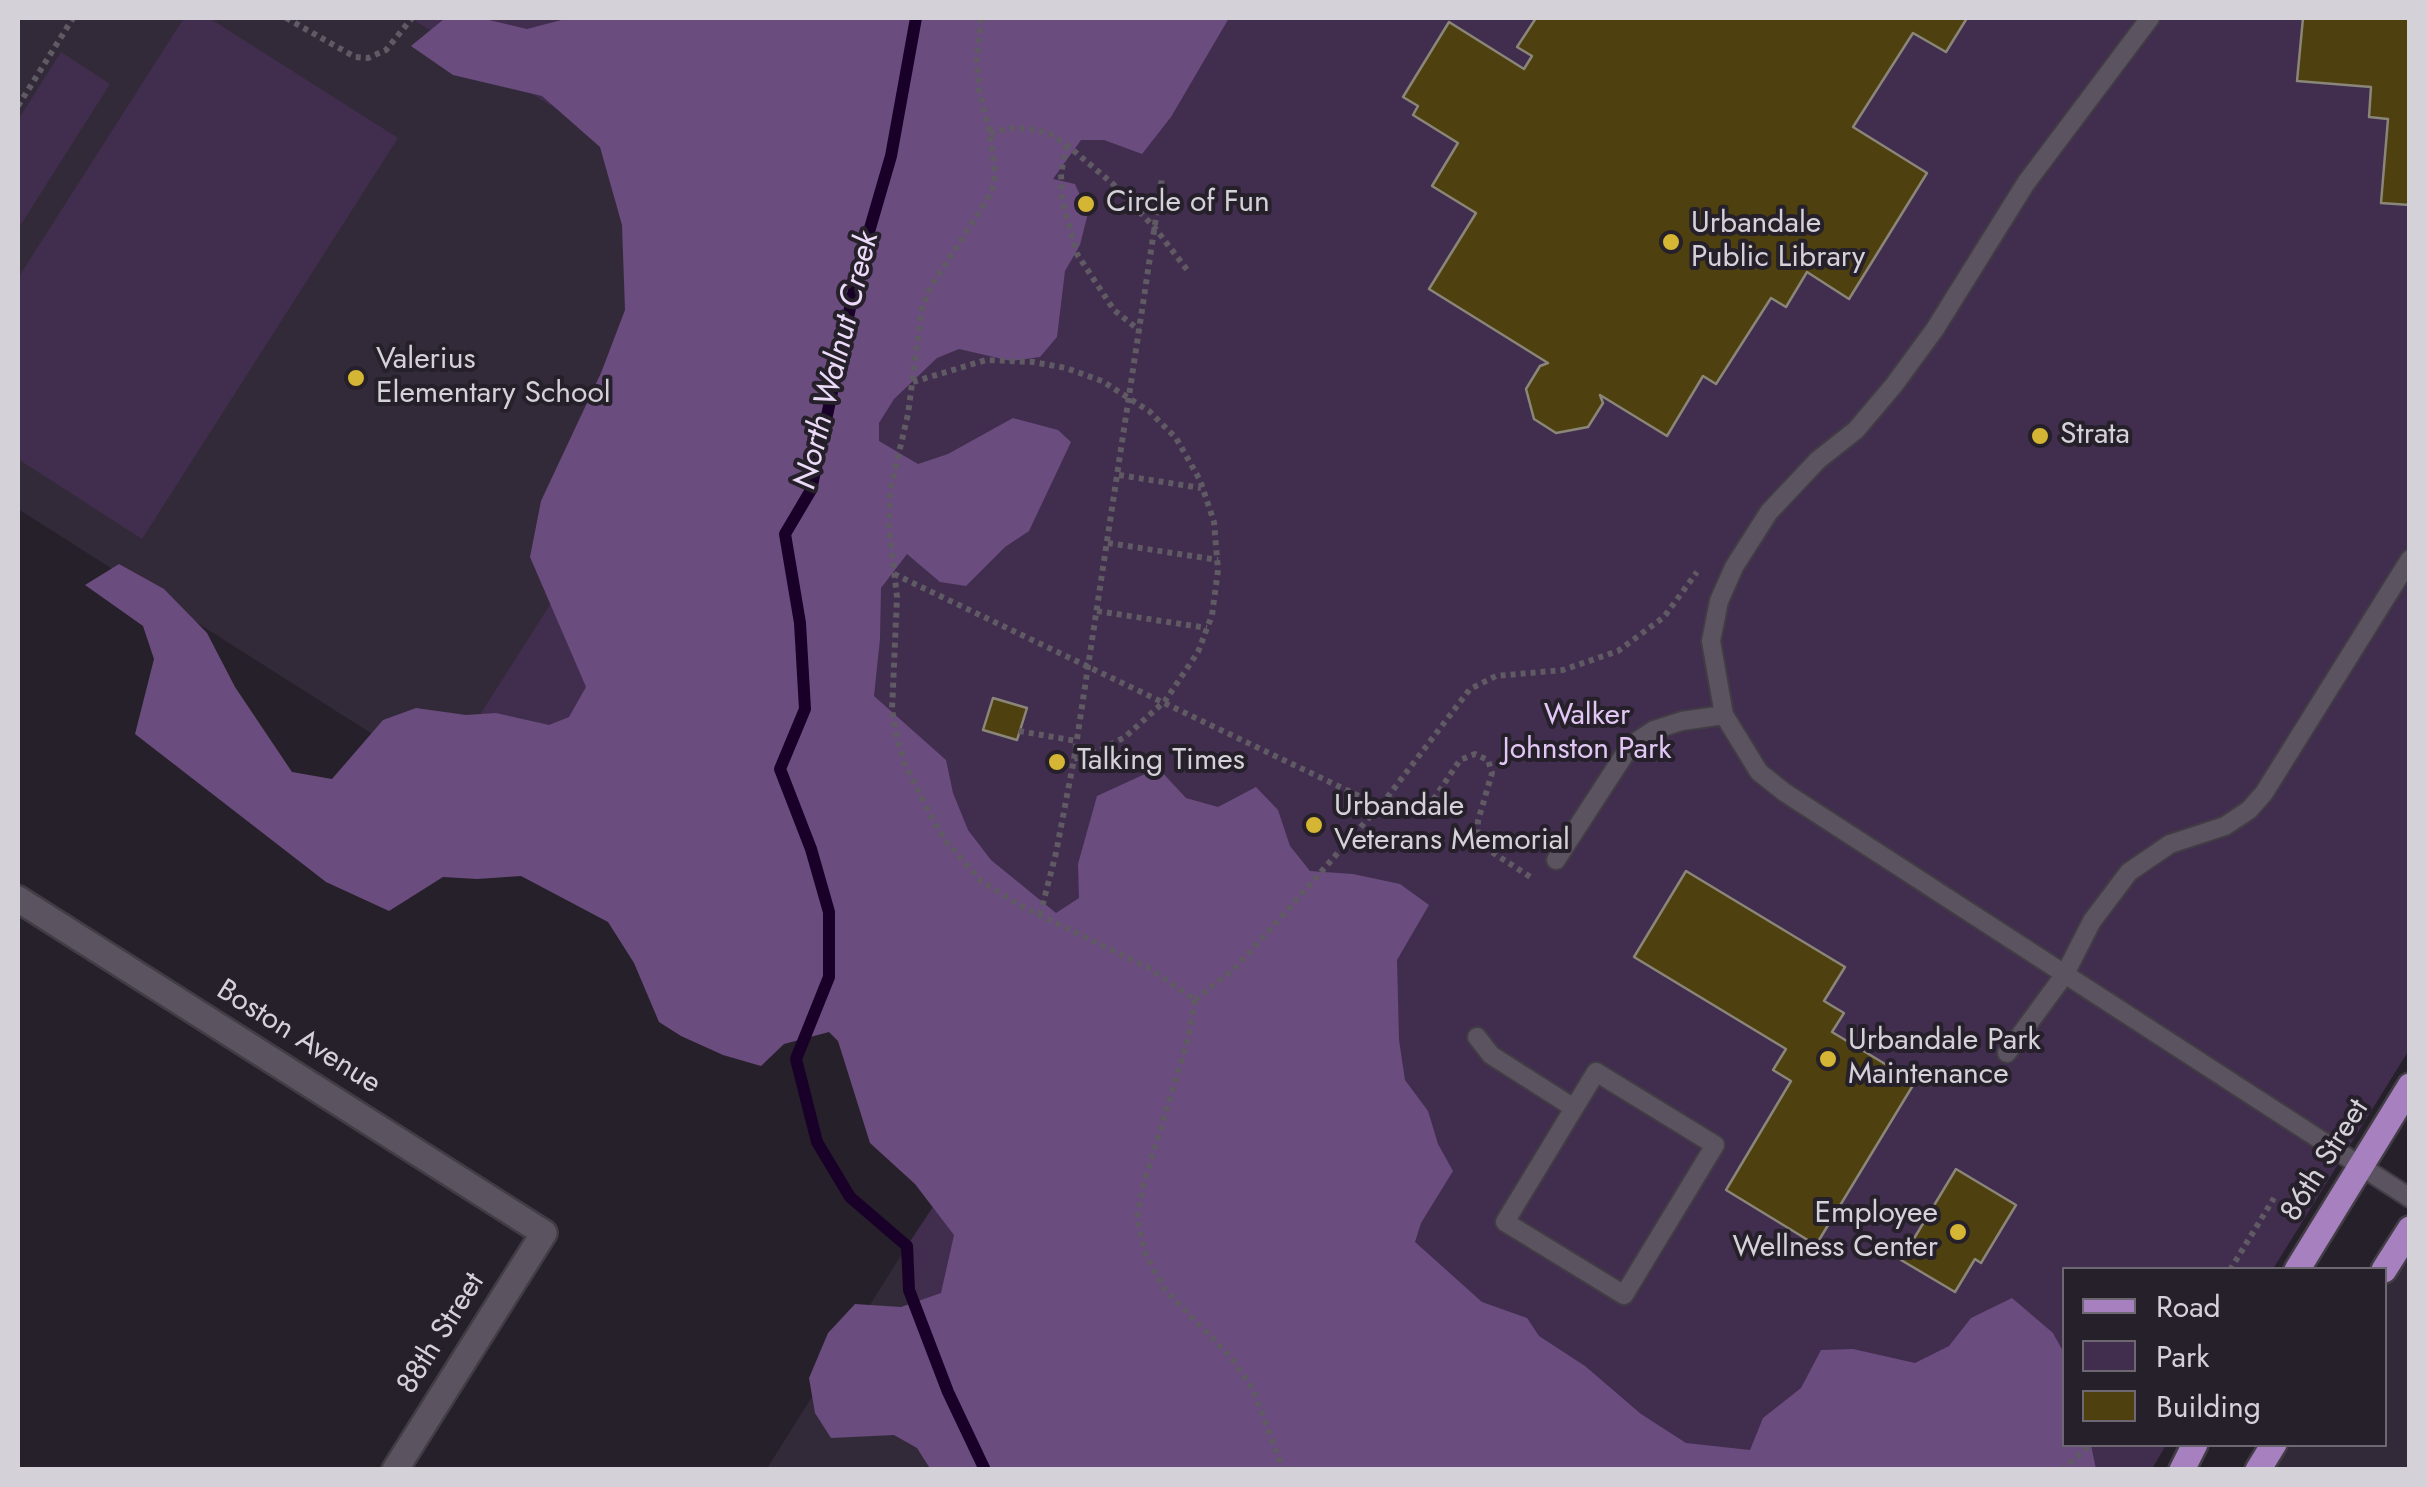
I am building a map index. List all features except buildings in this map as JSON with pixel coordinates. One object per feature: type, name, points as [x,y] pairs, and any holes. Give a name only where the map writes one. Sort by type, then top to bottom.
[{"type":"main road","name":"86th Street","points":[[2299,1267],[2410,1086]]},
{"type":"main road","points":[[2386,1267],[2410,1229]]},
{"type":"main road","points":[[2182,1470],[2194,1447]]},
{"type":"main road","points":[[2258,1470],[2272,1447]]},
{"type":"street","name":"Boston Avenue","points":[[18,899],[544,1233]]},
{"type":"street","name":"88th Street","points":[[395,1470],[544,1233]]},
{"type":"lane","points":[[2149,18],[2026,183],[1936,330],[1856,430],[1818,460],[1770,512],[1734,567],[1718,601],[1712,641],[1724,714],[1759,772],[1784,792],[2410,1198]]},
{"type":"lane","points":[[2007,1053],[2065,974],[2092,921],[2129,872],[2170,844],[2225,826],[2249,810],[2264,793],[2410,559]]},
{"type":"lane","points":[[1556,860],[1630,746],[1654,730],[1724,714]]},
{"type":"lane","points":[[1477,1037],[1491,1055],[1574,1108]]},
{"type":"lane","points":[[1596,1072],[1715,1145],[1624,1295],[1505,1222],[1574,1108],[1596,1072]]},
{"type":"path","points":[[18,102],[74,18]]},
{"type":"path","points":[[286,18],[355,57],[368,58],[386,50],[412,18]]},
{"type":"path","points":[[981,18],[979,90],[990,133],[994,185],[930,288],[918,326],[905,431],[890,491],[897,618],[892,710],[905,765],[938,828],[960,860],[981,881],[1040,915],[1149,968],[1195,1000]]},
{"type":"path","points":[[990,133],[1010,128],[1032,130],[1050,134],[1067,145],[1113,184],[1155,228],[1188,271]]},
{"type":"path","points":[[1067,145],[1062,200],[1077,254],[1114,310],[1140,330]]},
{"type":"path","points":[[1040,915],[1074,759],[1162,178]]},
{"type":"path","points":[[912,382],[986,360],[1033,362],[1084,374],[1130,397],[1176,438],[1202,488],[1214,522],[1218,560],[1212,614],[1198,652],[1165,701],[1125,737],[1074,759]]},
{"type":"path","points":[[1118,475],[1202,488]]},
{"type":"path","points":[[1108,543],[1218,560]]},
{"type":"path","points":[[1283,1470],[1254,1390],[1230,1356],[1165,1290],[1146,1255],[1137,1219],[1142,1186],[1188,1039],[1195,1000],[1235,968],[1380,806],[1462,699],[1481,682],[1496,676],[1563,670],[1618,651],[1664,616],[1701,566]]},
{"type":"path","points":[[894,573],[1380,806],[1406,814],[1425,812],[1460,760],[1475,754],[1488,760],[1492,773],[1477,838],[1481,845],[1541,884]]},
{"type":"path","points":[[1097,611],[1207,628]]},
{"type":"path","points":[[1019,732],[1076,742]]},
{"type":"path","points":[[2232,1267],[2274,1198]]},
{"type":"path","points":[[2062,1470],[2089,1447]]},
{"type":"shaded area","name":"Valerius Elementary School","points":[[18,18],[410,18],[779,247],[440,777],[18,509]]},
{"type":"shaded area","points":[[569,18],[1229,18],[1171,117],[1142,154],[1104,140],[1081,140],[1053,179],[1075,184],[1088,213],[1080,245],[1065,271],[1057,337],[1040,357],[1011,361],[959,349],[937,358],[894,399],[879,423],[879,441],[918,464],[948,454],[1013,418],[1058,430],[1071,442],[1029,531],[1005,547],[966,586],[940,582],[907,554],[881,588],[874,696],[946,760],[953,793],[968,830],[991,860],[1056,913],[1079,898],[1078,864],[1097,796],[1158,768],[1186,798],[1218,807],[1256,787],[1278,810],[1290,846],[1310,871],[1353,874],[1400,884],[1429,905],[1397,960],[1399,1040],[1405,1080],[1428,1111],[1438,1144],[1453,1171],[1421,1223],[1415,1242],[1482,1302],[1527,1318],[1539,1336],[1585,1366],[1641,1414],[1686,1443],[1750,1450],[1763,1418],[1801,1388],[1821,1350],[1853,1349],[1915,1363],[1949,1346],[1971,1318],[2012,1298],[2053,1333],[2062,1349],[2062,1447],[2091,1447],[2096,1469],[931,1470],[917,1448],[894,1435],[831,1438],[815,1413],[809,1378],[828,1333],[855,1304],[901,1307],[941,1293],[954,1235],[915,1184],[870,1143],[838,1041],[829,1032],[784,1044],[761,1066],[723,1055],[681,1036],[659,1022],[634,963],[608,922],[521,876],[443,877],[389,911],[326,882],[135,734],[154,659],[143,626],[85,585],[119,564],[164,589],[207,633],[235,687],[292,772],[332,779],[383,720],[416,708],[466,715],[496,713],[549,725],[569,717],[586,687],[530,557],[541,501],[601,373],[625,310],[622,225],[600,147],[542,96],[453,75],[411,46],[444,19],[489,20],[527,29]]},
{"type":"shaded area","points":[[2409,1229],[2409,1469],[2258,1470],[2273,1447],[2387,1447],[2386,1267]]},
{"type":"shaded area","points":[[907,1246],[909,1290],[948,1392],[985,1469],[766,1470]]},
{"type":"green space","points":[[184,18],[209,18],[398,138],[142,539],[18,459],[18,278]]},
{"type":"green space","name":"Walker Johnston Park","points":[[410,18],[2409,18],[2409,1050],[2274,1267],[2062,1267],[2062,1447],[2165,1447],[2152,1469],[985,1469],[948,1392],[909,1290],[907,1246],[985,1128],[440,777],[778,247]]},
{"type":"green space","points":[[61,52],[110,84],[18,229],[18,120]]},
{"type":"waterway","name":"North Walnut Creek","points":[[916,18],[891,156],[859,266],[811,490],[785,534],[800,623],[805,709],[780,769],[811,849],[829,912],[829,977],[796,1059],[817,1142],[850,1197],[907,1246],[909,1290],[948,1392],[985,1470]]},
{"type":"place","name":"Circle of Fun","points":[[1086,204]]},
{"type":"place","name":"Urbandale Public Library","points":[[1671,242]]},
{"type":"place","name":"Valerius Elementary School","points":[[356,378]]},
{"type":"place","name":"Strata","points":[[2040,436]]},
{"type":"place","name":"Talking Times","points":[[1057,762]]},
{"type":"place","name":"Urbandale Veterans Memorial","points":[[1314,825]]},
{"type":"place","name":"Urbandale Park Maintenance","points":[[1828,1059]]},
{"type":"place","name":"Employee Wellness Center","points":[[1958,1232]]}]
